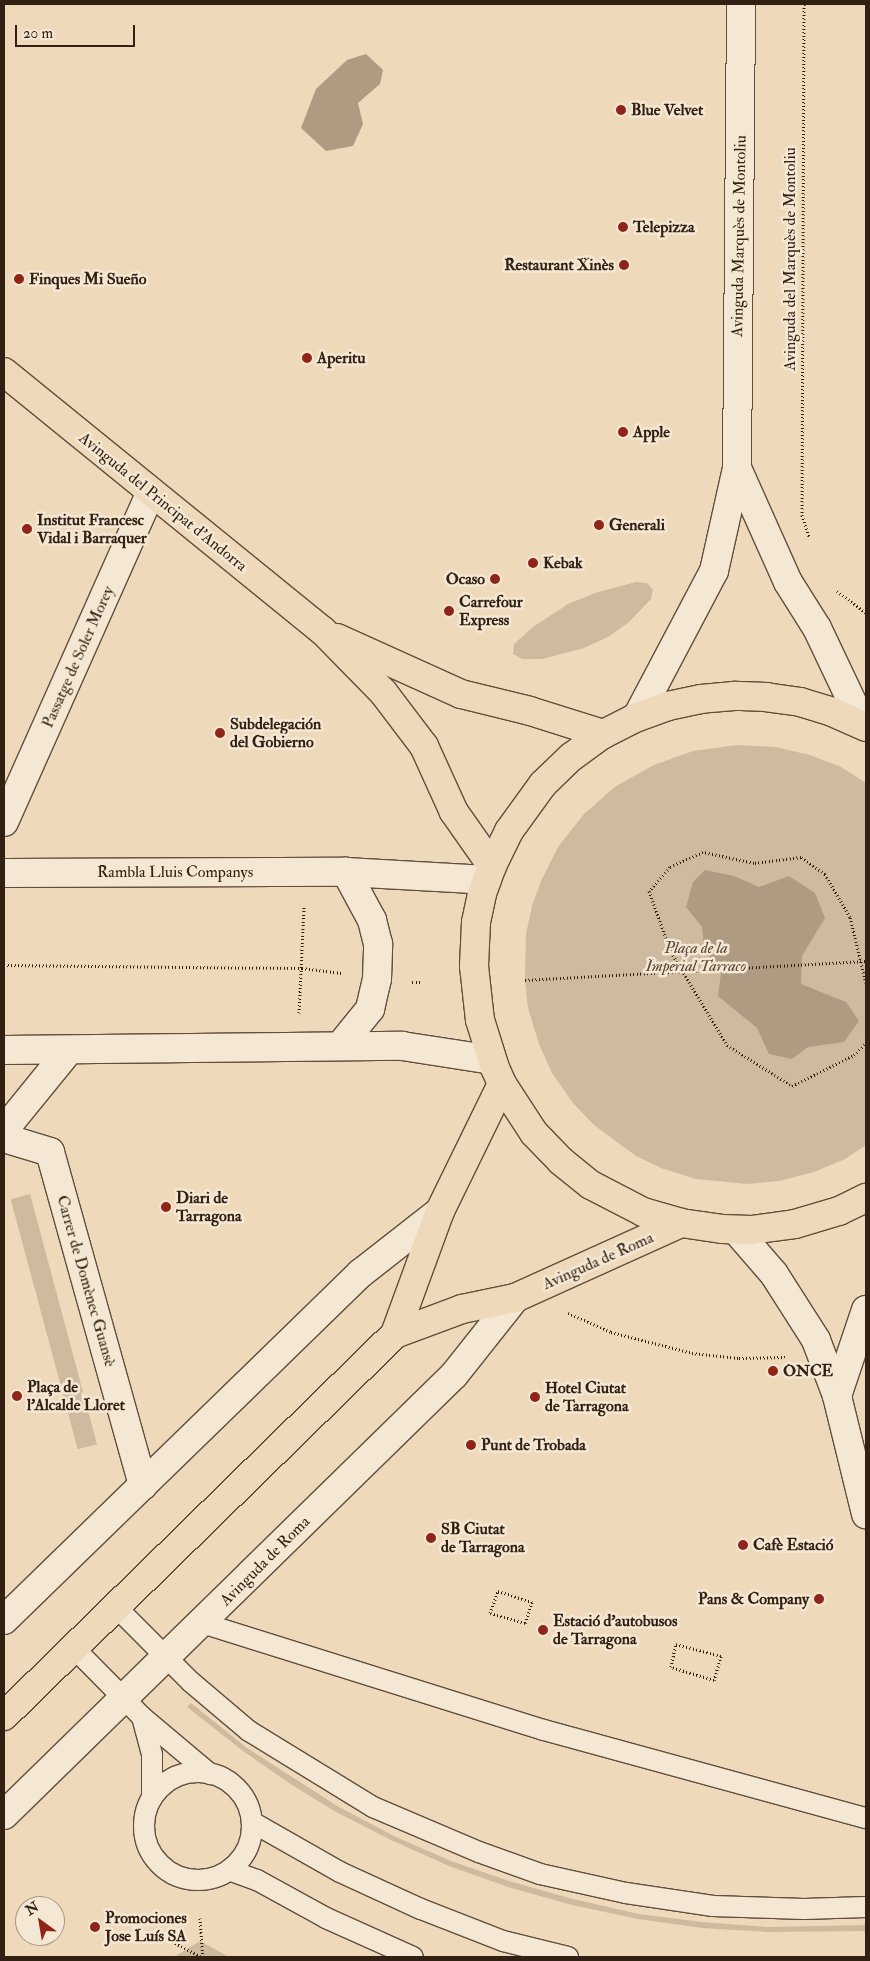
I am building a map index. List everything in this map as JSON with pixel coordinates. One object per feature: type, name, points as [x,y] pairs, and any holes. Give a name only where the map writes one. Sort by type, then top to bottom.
[{"type":"main road","name":"Avinguda del Principat d'Andorra","points":[[4,372],[323,631],[383,692],[424,746],[454,812],[489,873]]},
{"type":"main road","name":"Avinguda del Principat d'Andorra","points":[[323,631],[461,694],[530,711],[603,734]]},
{"type":"main road","points":[[865,726],[833,712],[801,702],[751,696],[701,699],[668,706],[637,717],[603,734],[571,757],[537,791],[509,831],[489,873],[476,922],[474,966],[480,1020],[497,1072],[534,1133],[576,1173],[625,1204],[681,1223],[736,1230],[773,1228],[803,1222],[839,1211],[866,1198]]},
{"type":"main road","name":"Avinguda de Roma","points":[[395,1334],[440,1211],[497,1072]]},
{"type":"main road","name":"Avinguda de Roma","points":[[4,1716],[395,1334],[462,1310],[514,1298],[681,1223]]},
{"type":"street","name":"Avinguda Marquès de Montoliu","points":[[637,717],[714,571],[737,468],[741,4]]},
{"type":"street","name":"Avinguda Marquès de Montoliu","points":[[737,468],[788,582],[817,628],[865,726]]},
{"type":"street","name":"Passatge de Soler Morey","points":[[4,822],[151,492]]},
{"type":"street","points":[[340,1046],[370,1009],[377,979],[378,944],[372,920],[346,872]]},
{"type":"street","name":"Rambla Lluis Companys","points":[[4,873],[489,873]]},
{"type":"street","points":[[4,1050],[402,1046],[497,1072]]},
{"type":"street","points":[[4,1130],[69,1050]]},
{"type":"street","name":"Carrer de Domènec Guansè","points":[[4,1138],[50,1152],[143,1485]]},
{"type":"street","name":"Avinguda de Roma","points":[[4,1620],[361,1273],[440,1211]]},
{"type":"street","points":[[736,1230],[774,1274],[816,1340],[837,1396],[866,1514]]},
{"type":"street","name":"Avinguda de Roma","points":[[4,1815],[133,1708],[166,1657],[454,1375],[514,1298]]},
{"type":"street","points":[[837,1396],[866,1310]]},
{"type":"lane","points":[[116,1606],[191,1682],[249,1731],[373,1807],[479,1852],[540,1874],[626,1893],[713,1906],[804,1909],[866,1907]]},
{"type":"lane","points":[[202,1623],[544,1730],[866,1818]]},
{"type":"lane","points":[[74,1648],[133,1708],[210,1774]]},
{"type":"lane","points":[[133,1708],[152,1755],[152,1798]]},
{"type":"lane","points":[[193,1772],[210,1774],[226,1780],[238,1790],[247,1804],[252,1822],[251,1841],[243,1857],[229,1870],[212,1879],[194,1880],[176,1876],[160,1865],[150,1850],[144,1832],[146,1813],[152,1798],[163,1786],[177,1777],[193,1772]]},
{"type":"lane","points":[[252,1822],[340,1872],[421,1909],[503,1941],[568,1957]]},
{"type":"lane","points":[[229,1870],[257,1880],[326,1918],[412,1957]]},
{"type":"path","name":"Avinguda del Marquès de Montoliu","points":[[804,4],[802,514],[810,540]]},
{"type":"path","points":[[835,588],[866,613]]},
{"type":"path","points":[[866,983],[850,917],[825,874],[801,857],[754,863],[703,852],[670,867],[649,891],[670,952],[727,1045],[792,1086],[854,1055],[866,1043]]},
{"type":"path","points":[[299,1014],[306,872]]},
{"type":"path","points":[[526,980],[866,961]]},
{"type":"path","points":[[4,965],[302,968],[347,974]]},
{"type":"path","points":[[514,1298],[555,1308],[611,1332],[686,1352],[739,1358],[787,1357]]},
{"type":"path","points":[[498,1591],[532,1602],[525,1623],[490,1613],[498,1591]]},
{"type":"path","points":[[676,1644],[721,1656],[714,1680],[671,1667],[676,1644]]},
{"type":"path","points":[[200,1918],[202,1957]]},
{"type":"path","points":[[175,1943],[202,1957]]},
{"type":"green space","points":[[636,582],[647,583],[653,590],[651,599],[629,622],[608,637],[584,648],[542,659],[522,659],[513,654],[514,644],[533,627],[568,604],[595,593]]},
{"type":"green space","name":"Plaça de la Imperial Tarraco","points":[[737,745],[775,747],[810,755],[841,767],[866,783],[866,1145],[845,1159],[814,1172],[779,1181],[747,1184],[696,1179],[661,1168],[636,1156],[594,1125],[573,1103],[552,1073],[539,1044],[528,1008],[525,980],[526,934],[532,906],[541,881],[558,847],[584,814],[616,786],[654,765],[693,751]]},
{"type":"green space","points":[[30,1194],[97,1444],[78,1449],[11,1199]]},
{"type":"green space","points":[[191,1703],[247,1748],[339,1807],[394,1836],[451,1861],[509,1881],[573,1899],[639,1914],[702,1922],[767,1927],[866,1925],[866,1931],[767,1932],[702,1928],[638,1919],[572,1905],[508,1887],[449,1866],[391,1840],[336,1812],[292,1785],[243,1751],[187,1707]]},
{"type":"green space","points":[[200,1941],[229,1957],[174,1957]]},
{"type":"shaded area","points":[[366,54],[383,70],[380,84],[358,103],[363,124],[353,146],[326,151],[301,128],[316,89],[347,60]]},
{"type":"shaded area","points":[[705,870],[734,876],[759,887],[789,876],[815,893],[825,918],[802,956],[801,984],[846,1002],[859,1021],[844,1042],[808,1047],[792,1059],[769,1054],[757,1028],[718,996],[721,973],[704,950],[702,927],[686,907],[693,882]]},
{"type":"place","name":"Blue Velvet","points":[[621,110]]},
{"type":"place","name":"Telepizza","points":[[623,227]]},
{"type":"place","name":"Restaurant Xinès","points":[[624,265]]},
{"type":"place","name":"Finques Mi Sueño","points":[[19,279]]},
{"type":"place","name":"Aperitu","points":[[307,358]]},
{"type":"place","name":"Apple","points":[[623,432]]},
{"type":"place","name":"Generali","points":[[599,525]]},
{"type":"place","name":"Institut Francesc Vidal i Barraquer","points":[[27,529]]},
{"type":"place","name":"Kebak","points":[[533,563]]},
{"type":"place","name":"Ocaso","points":[[495,579]]},
{"type":"place","name":"Carrefour Express","points":[[449,611]]},
{"type":"place","name":"Subdelegación del Gobierno","points":[[220,733]]},
{"type":"place","name":"Diari de Tarragona","points":[[166,1207]]},
{"type":"place","name":"ONCE","points":[[773,1371]]},
{"type":"place","name":"Plaça de l'Alcalde Lloret","points":[[17,1396]]},
{"type":"place","name":"Hotel Ciutat de Tarragona","points":[[535,1397]]},
{"type":"place","name":"Punt de Trobada","points":[[471,1445]]},
{"type":"place","name":"SB Ciutat de Tarragona","points":[[431,1538]]},
{"type":"place","name":"Cafè Estació","points":[[743,1545]]},
{"type":"place","name":"Pans & Company","points":[[819,1599]]},
{"type":"place","name":"Estació d'autobusos de Tarragona","points":[[543,1630]]},
{"type":"place","name":"Promociones Jose Luís SA","points":[[95,1927]]}]
